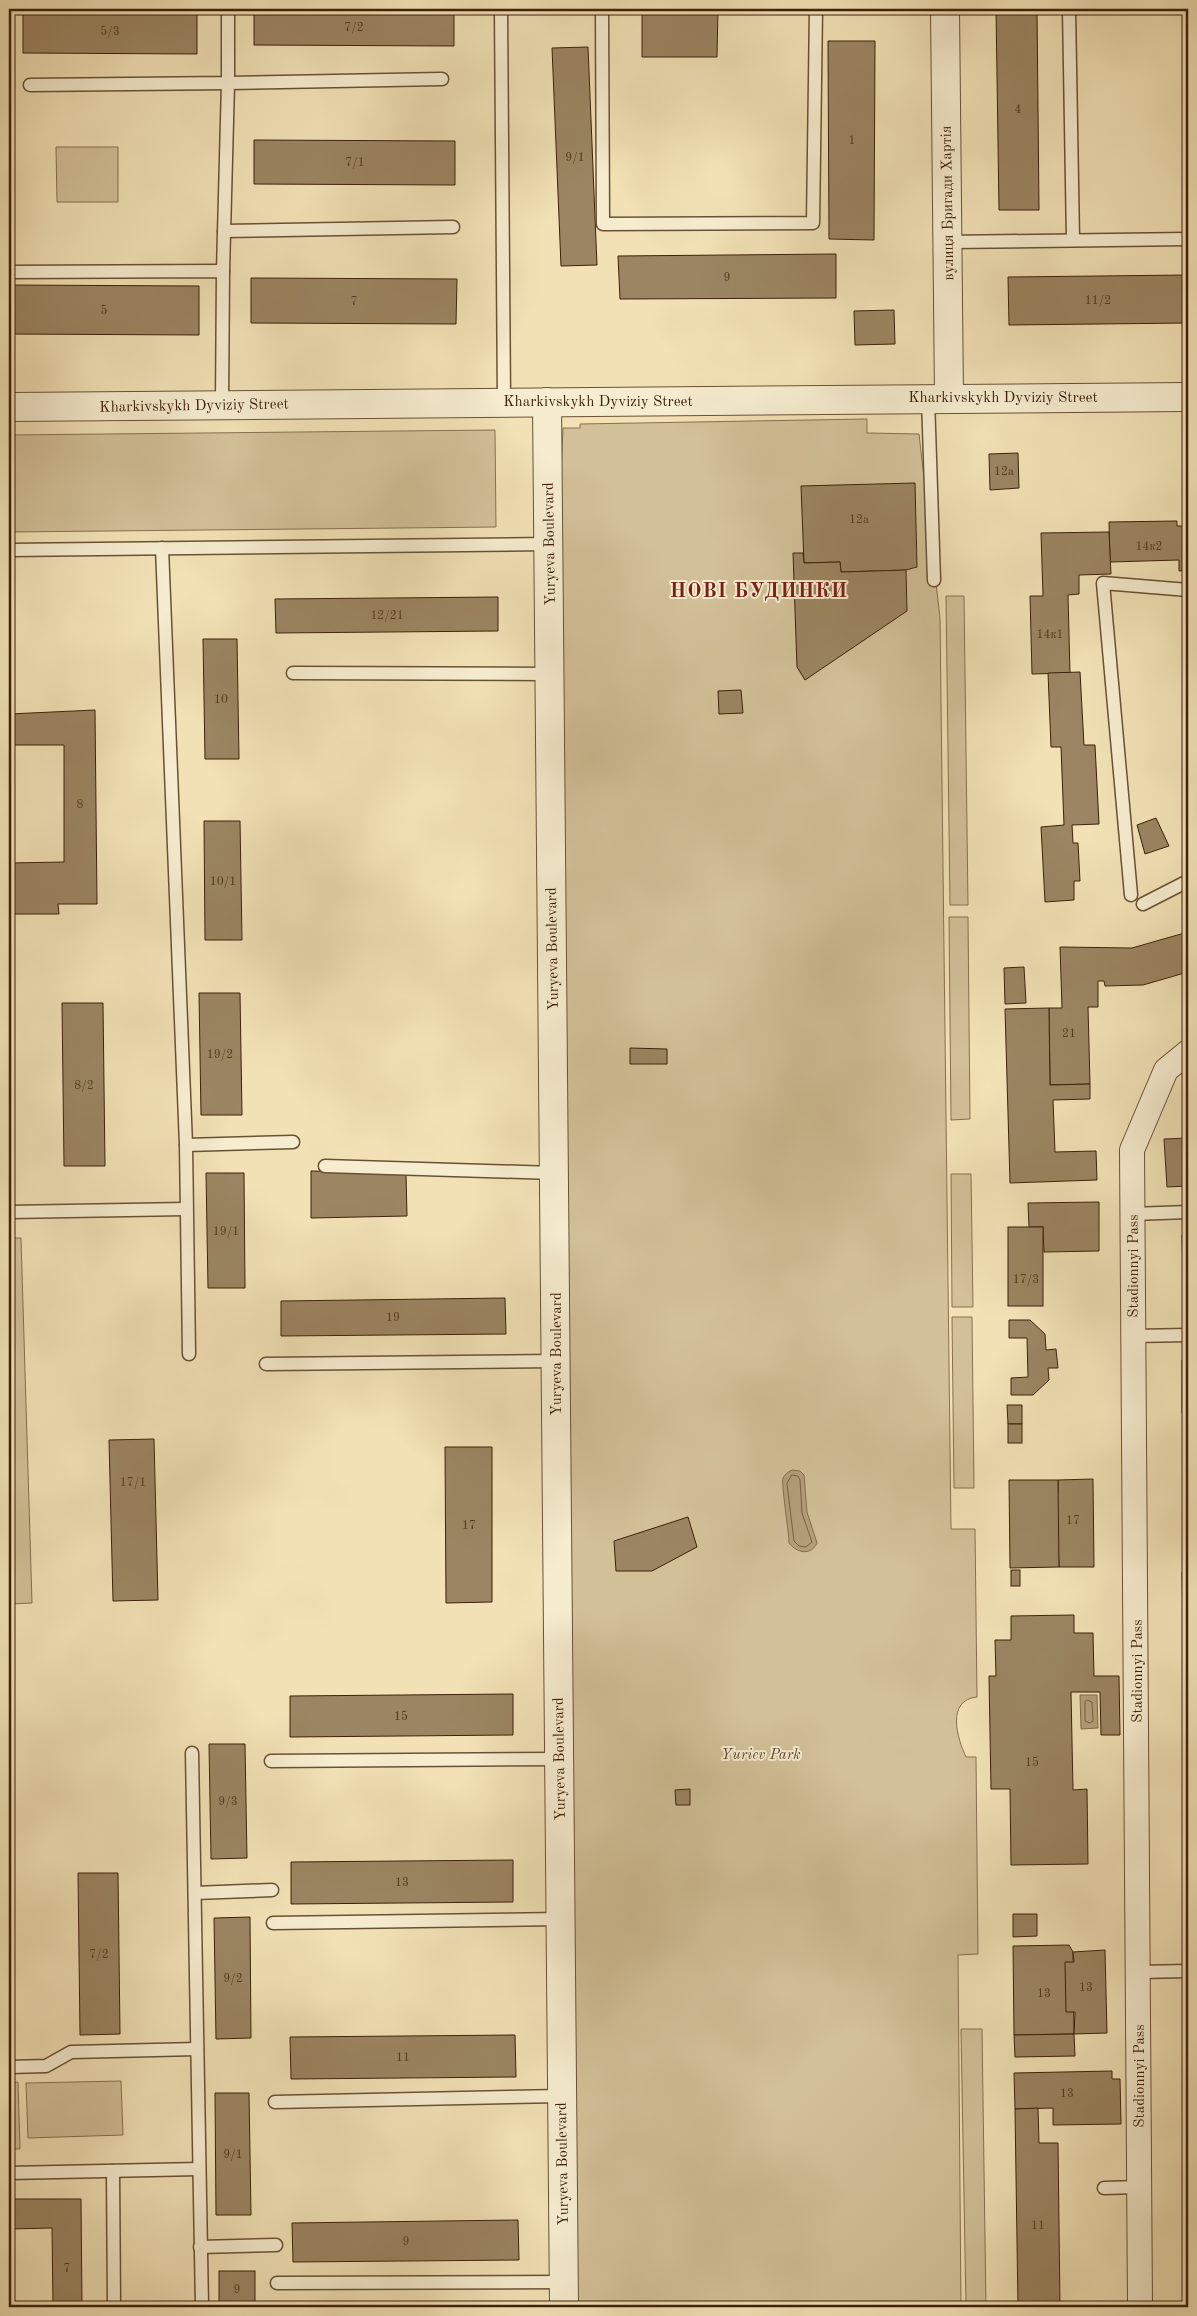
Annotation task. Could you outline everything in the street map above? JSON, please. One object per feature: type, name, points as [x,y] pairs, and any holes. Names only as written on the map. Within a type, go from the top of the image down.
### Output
[{"type":"street","name":"вулиця Бригади Хартія","points":[[938,398],[948,242],[945,9]]},
{"type":"street","name":"Kharkivskykh Dyviziy Street","points":[[9,407],[1188,396]]},
{"type":"street","name":"Yuryeva Boulevard","points":[[547,402],[564,2295]]},
{"type":"street","name":"Stadionnyi Pass","points":[[1140,2307],[1132,1150],[1166,1070],[1188,1052]]},
{"type":"lane","points":[[222,405],[228,9]]},
{"type":"lane","points":[[501,9],[504,402]]},
{"type":"lane","points":[[602,9],[602,224],[814,223],[816,9]]},
{"type":"lane","points":[[1069,9],[1073,240]]},
{"type":"lane","points":[[30,85],[442,79]]},
{"type":"lane","points":[[224,231],[453,227]]},
{"type":"lane","points":[[948,242],[1188,239]]},
{"type":"lane","points":[[9,272],[224,271]]},
{"type":"lane","points":[[934,580],[938,398]]},
{"type":"lane","points":[[9,550],[549,544]]},
{"type":"lane","points":[[162,548],[186,1145],[189,1354]]},
{"type":"lane","points":[[1131,895],[1103,583],[1188,590]]},
{"type":"lane","points":[[293,673],[550,674]]},
{"type":"lane","points":[[1143,904],[1188,881]]},
{"type":"lane","points":[[186,1145],[293,1142]]},
{"type":"lane","points":[[325,1166],[554,1173]]},
{"type":"lane","points":[[9,1212],[186,1209]]},
{"type":"lane","points":[[1133,1214],[1188,1212]]},
{"type":"lane","points":[[1134,1336],[1188,1335]]},
{"type":"lane","points":[[266,1364],[556,1361]]},
{"type":"lane","points":[[192,1753],[202,2307]]},
{"type":"lane","points":[[270,1761],[559,1759]]},
{"type":"lane","points":[[195,1892],[272,1890]]},
{"type":"lane","points":[[273,1923],[561,1919]]},
{"type":"lane","points":[[1138,1972],[1188,1971]]},
{"type":"lane","points":[[9,2067],[46,2066],[72,2052],[197,2049]]},
{"type":"lane","points":[[275,2102],[561,2096]]},
{"type":"lane","points":[[9,2173],[199,2169]]},
{"type":"lane","points":[[113,2171],[114,2307]]},
{"type":"lane","points":[[1104,2188],[1139,2186]]},
{"type":"lane","points":[[200,2247],[276,2245]]},
{"type":"lane","points":[[277,2283],[564,2295]]},
{"type":"green space","points":[[56,147],[118,147],[118,202],[57,202]]},
{"type":"green space","name":"Yuriev Park","points":[[867,419],[867,433],[919,434],[940,618],[951,1529],[975,1529],[977,1697],[967,1700],[961,1705],[956,1721],[966,1757],[976,1757],[978,1954],[958,1955],[961,2307],[577,2307],[556,589],[563,428],[580,428],[580,424]]},
{"type":"green space","points":[[495,430],[496,527],[9,532],[9,435]]},
{"type":"green space","points":[[946,596],[964,596],[968,905],[950,905]]},
{"type":"green space","points":[[949,917],[968,917],[970,1119],[951,1120]]},
{"type":"green space","points":[[951,1174],[971,1174],[973,1307],[952,1307]]},
{"type":"green space","points":[[9,1238],[21,1238],[32,1603],[9,1604]]},
{"type":"green space","points":[[952,1317],[972,1317],[974,1488],[954,1488]]},
{"type":"green space","points":[[961,2029],[982,2029],[986,2307],[966,2307]]},
{"type":"green space","points":[[121,2081],[123,2135],[28,2138],[26,2083]]},
{"type":"green space","points":[[18,2082],[20,2149],[9,2149],[9,2083]]},
{"type":"water","points":[[792,1470],[800,1471],[804,1475],[807,1512],[817,1543],[811,1550],[804,1552],[796,1549],[789,1543],[783,1478]]},
{"type":"water","points":[[1080,1695],[1097,1695],[1098,1728],[1081,1729]]},
{"type":"building","points":[[23,9],[197,9],[197,54],[23,53]]},
{"type":"building","points":[[254,9],[454,9],[454,46],[254,45]]},
{"type":"building","points":[[642,9],[718,9],[717,57],[642,57]]},
{"type":"building","points":[[996,9],[1037,9],[1039,210],[999,210]]},
{"type":"building","points":[[828,41],[875,41],[874,240],[829,239]]},
{"type":"building","points":[[588,47],[597,265],[561,266],[552,48]]},
{"type":"building","points":[[254,140],[455,141],[455,185],[254,184]]},
{"type":"building","points":[[836,254],[836,298],[620,299],[618,256]]},
{"type":"building","points":[[1188,275],[1188,323],[1009,325],[1008,277]]},
{"type":"building","points":[[251,278],[457,279],[456,324],[251,323]]},
{"type":"building","points":[[9,285],[199,286],[199,335],[9,334]]},
{"type":"building","points":[[894,310],[895,344],[855,345],[854,311]]},
{"type":"building","points":[[1018,453],[1019,488],[990,490],[989,454]]},
{"type":"building","points":[[915,483],[917,567],[906,570],[841,572],[840,562],[804,563],[801,486]]},
{"type":"building","points":[[1177,521],[1177,526],[1188,526],[1188,570],[1179,571],[1179,560],[1110,562],[1109,522]]},
{"type":"building","points":[[1109,532],[1111,574],[1079,575],[1079,594],[1068,595],[1070,673],[1032,674],[1030,596],[1043,596],[1041,533]]},
{"type":"building","points":[[793,553],[803,553],[804,563],[840,562],[841,572],[906,570],[907,611],[805,680],[797,667]]},
{"type":"building","points":[[498,597],[498,631],[276,633],[275,599]]},
{"type":"building","points":[[203,639],[237,639],[239,759],[205,759]]},
{"type":"building","points":[[1080,672],[1084,745],[1095,745],[1099,824],[1072,825],[1073,843],[1078,843],[1080,881],[1074,881],[1074,900],[1045,902],[1041,827],[1064,825],[1061,747],[1051,747],[1048,673]]},
{"type":"building","points":[[741,690],[743,713],[719,714],[718,691]]},
{"type":"building","points":[[95,710],[97,904],[58,904],[59,914],[9,914],[9,863],[64,862],[64,745],[9,745],[9,714]]},
{"type":"building","points":[[1156,818],[1169,846],[1145,854],[1137,825]]},
{"type":"building","points":[[204,821],[240,821],[242,940],[205,940]]},
{"type":"building","points":[[1188,932],[1188,972],[1143,985],[1105,986],[1104,981],[1098,981],[1098,1007],[1088,1007],[1090,1084],[1050,1085],[1049,1008],[1062,1008],[1060,947],[1132,948]]},
{"type":"building","points":[[1024,967],[1026,1003],[1005,1004],[1004,968]]},
{"type":"building","points":[[199,993],[240,993],[242,1115],[201,1115]]},
{"type":"building","points":[[62,1003],[103,1003],[105,1166],[64,1166]]},
{"type":"building","points":[[1049,1008],[1050,1085],[1090,1084],[1090,1099],[1053,1100],[1055,1152],[1096,1151],[1097,1180],[1010,1183],[1005,1009]]},
{"type":"building","points":[[630,1048],[667,1049],[667,1064],[630,1064]]},
{"type":"building","points":[[1188,1138],[1188,1186],[1167,1187],[1164,1139]]},
{"type":"building","points":[[311,1171],[406,1173],[407,1216],[311,1218]]},
{"type":"building","points":[[206,1173],[244,1173],[245,1288],[208,1288]]},
{"type":"building","points":[[1099,1202],[1099,1251],[1044,1252],[1043,1227],[1029,1227],[1028,1203]]},
{"type":"building","points":[[1008,1227],[1043,1227],[1043,1306],[1008,1306]]},
{"type":"building","points":[[1188,1234],[1188,1276],[1183,1276],[1182,1235]]},
{"type":"building","points":[[505,1298],[506,1334],[281,1336],[281,1301]]},
{"type":"building","points":[[1009,1320],[1030,1320],[1045,1334],[1046,1350],[1056,1349],[1058,1368],[1048,1368],[1049,1380],[1033,1395],[1011,1395],[1011,1378],[1028,1377],[1027,1338],[1009,1338]]},
{"type":"building","points":[[1182,1360],[1188,1360],[1188,1412],[1182,1413]]},
{"type":"building","points":[[1007,1405],[1022,1405],[1022,1424],[1008,1424]]},
{"type":"building","points":[[1008,1424],[1022,1424],[1022,1443],[1008,1443]]},
{"type":"building","points":[[154,1439],[158,1600],[113,1601],[109,1440]]},
{"type":"building","points":[[445,1447],[492,1447],[492,1602],[446,1603]]},
{"type":"building","points":[[1093,1479],[1094,1567],[1059,1567],[1058,1546],[1053,1546],[1052,1495],[1058,1494],[1058,1480]]},
{"type":"building","points":[[1009,1480],[1058,1480],[1059,1567],[1010,1568]]},
{"type":"building","points":[[688,1517],[697,1547],[652,1571],[616,1571],[614,1541]]},
{"type":"building","points":[[1011,1570],[1020,1570],[1020,1586],[1011,1586]]},
{"type":"building","points":[[1188,1571],[1188,1880],[1182,1572]]},
{"type":"building","points":[[1074,1615],[1074,1633],[1093,1633],[1094,1676],[1119,1676],[1120,1735],[1101,1735],[1100,1692],[1071,1692],[1073,1790],[1087,1789],[1088,1864],[1011,1865],[1010,1789],[991,1789],[989,1676],[996,1676],[995,1640],[1011,1640],[1011,1616]]},
{"type":"building","points":[[513,1694],[513,1735],[290,1737],[290,1696]]},
{"type":"building","points":[[209,1744],[245,1744],[247,1858],[211,1859]]},
{"type":"building","points":[[690,1789],[690,1805],[676,1805],[675,1790]]},
{"type":"building","points":[[513,1860],[513,1902],[291,1904],[291,1862]]},
{"type":"building","points":[[78,1873],[118,1873],[120,2034],[80,2035]]},
{"type":"building","points":[[1013,1914],[1037,1914],[1037,1936],[1013,1937]]},
{"type":"building","points":[[250,1917],[251,2038],[216,2039],[214,1918]]},
{"type":"building","points":[[1069,1945],[1073,1952],[1074,2034],[1014,2035],[1013,1946]]},
{"type":"building","points":[[1105,1950],[1107,2033],[1074,2034],[1075,2012],[1066,2012],[1065,1962],[1074,1962],[1073,1952]]},
{"type":"building","points":[[1186,2033],[1188,2033],[1188,2141]]},
{"type":"building","points":[[1074,2034],[1075,2056],[1015,2057],[1014,2035]]},
{"type":"building","points":[[515,2035],[516,2077],[291,2079],[290,2037]]},
{"type":"building","points":[[1112,2071],[1112,2079],[1120,2079],[1121,2124],[1053,2125],[1053,2108],[1015,2109],[1014,2073]]},
{"type":"building","points":[[215,2093],[249,2093],[251,2215],[216,2215]]},
{"type":"building","points":[[1038,2108],[1039,2143],[1058,2143],[1060,2307],[1018,2307],[1015,2109]]},
{"type":"building","points":[[9,2199],[81,2199],[82,2307],[53,2307],[52,2228],[9,2229]]},
{"type":"building","points":[[518,2220],[519,2260],[293,2262],[292,2223]]},
{"type":"building","points":[[219,2271],[255,2271],[255,2307],[219,2307]]},
{"type":"district","name":"НОВІ БУДИНКИ","points":[[759,590]]}]
